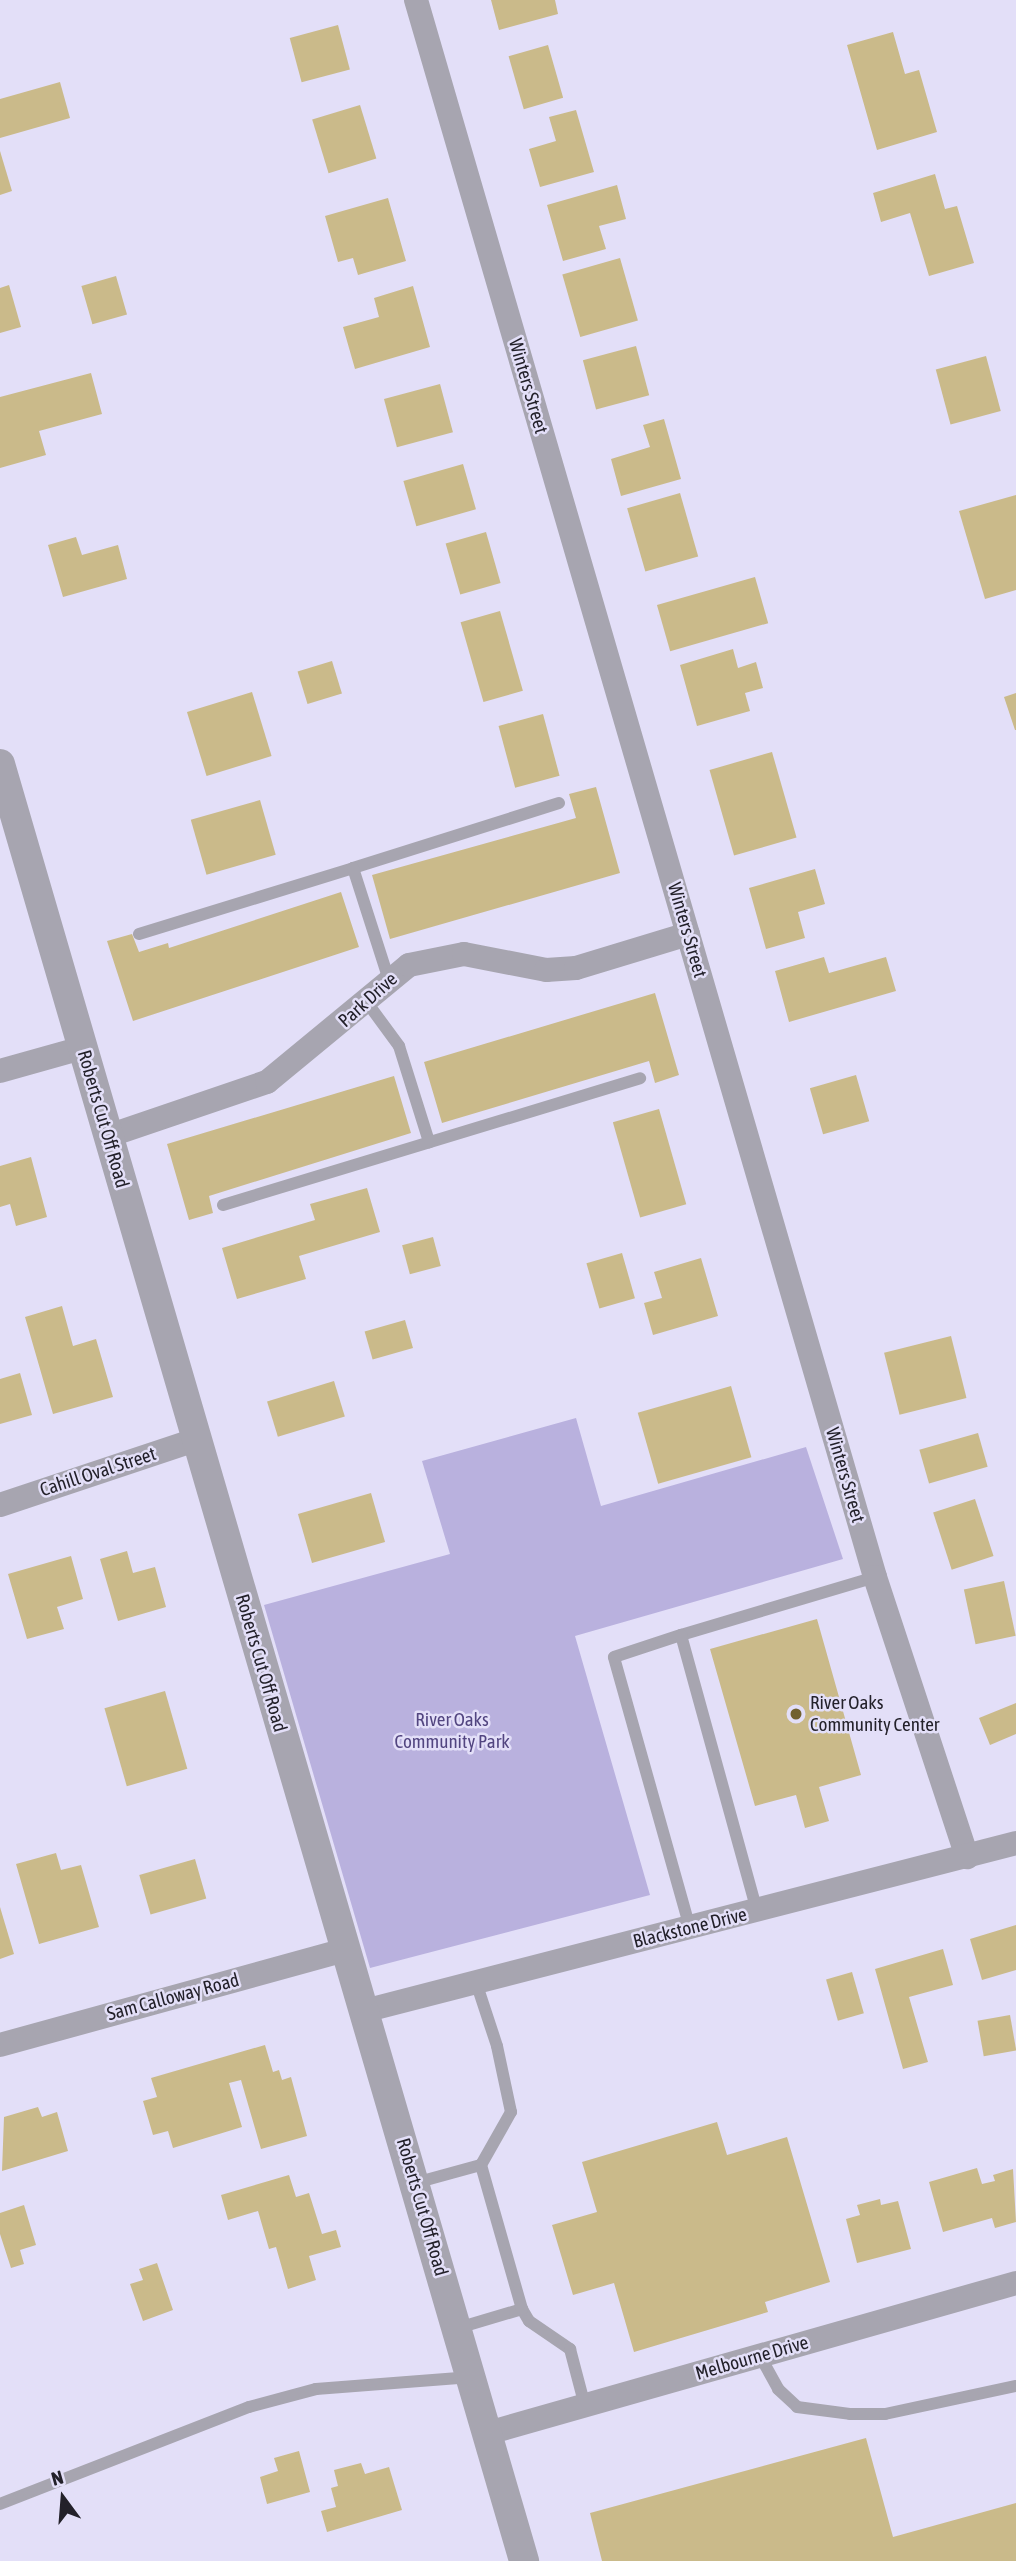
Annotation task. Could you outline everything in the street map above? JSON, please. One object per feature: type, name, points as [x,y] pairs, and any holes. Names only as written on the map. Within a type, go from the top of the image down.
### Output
[{"type":"street","name":"Winters Street","points":[[416,0],[875,1577],[967,1857]]},
{"type":"street","name":"Roberts Cut Off Road","points":[[0,764],[524,2561]]},
{"type":"street","name":"Park Drive","points":[[108,1136],[267,1082],[408,965],[464,954],[546,970],[576,968],[688,934]]},
{"type":"street","points":[[0,1071],[82,1048]]},
{"type":"street","name":"Cahill Oval Street","points":[[0,1505],[195,1440]]},
{"type":"street","name":"Blackstone Drive","points":[[364,2011],[1016,1843]]},
{"type":"street","name":"Sam Calloway Road","points":[[0,2045],[346,1950]]},
{"type":"street","name":"Melbourne Drive","points":[[488,2433],[1016,2283]]},
{"type":"lane","points":[[139,934],[559,803]]},
{"type":"lane","points":[[353,868],[389,979]]},
{"type":"lane","points":[[366,1001],[399,1046],[429,1142]]},
{"type":"lane","points":[[223,1205],[640,1078]]},
{"type":"lane","points":[[690,1928],[614,1657],[875,1577]]},
{"type":"lane","points":[[681,1635],[757,1911]]},
{"type":"lane","points":[[415,2183],[481,2165],[511,2112],[497,2046],[476,1982]]},
{"type":"lane","points":[[481,2165],[522,2309],[529,2321],[570,2349],[585,2406]]},
{"type":"lane","points":[[458,2328],[522,2309]]},
{"type":"lane","points":[[760,2356],[778,2389],[797,2407],[850,2414],[885,2414],[1016,2386]]},
{"type":"lane","points":[[0,2504],[249,2407],[316,2389],[472,2377]]},
{"type":"green space","name":"River Oaks Community Park","points":[[576,1418],[601,1506],[806,1447],[843,1559],[575,1636],[650,1895],[370,1968],[264,1605],[450,1554],[422,1461]]},
{"type":"building","points":[[491,0],[555,0],[558,14],[499,30]]},
{"type":"building","points":[[338,25],[350,69],[302,82],[290,38]]},
{"type":"building","points":[[893,32],[905,74],[919,70],[937,132],[877,150],[847,45]]},
{"type":"building","points":[[548,45],[563,98],[524,109],[509,56]]},
{"type":"building","points":[[60,82],[70,118],[0,138],[0,99]]},
{"type":"building","points":[[360,105],[376,159],[329,173],[312,120]]},
{"type":"building","points":[[576,110],[594,172],[540,187],[529,149],[556,141],[549,117]]},
{"type":"building","points":[[0,151],[12,191],[0,195]]},
{"type":"building","points":[[935,174],[945,209],[957,206],[974,263],[929,276],[910,213],[881,222],[873,193]]},
{"type":"building","points":[[617,185],[626,219],[599,226],[606,249],[563,261],[547,205]]},
{"type":"building","points":[[388,198],[406,261],[358,275],[353,258],[338,262],[325,216]]},
{"type":"building","points":[[620,258],[638,320],[580,337],[562,275]]},
{"type":"building","points":[[116,276],[127,314],[92,324],[81,286]]},
{"type":"building","points":[[9,285],[21,327],[0,333],[0,288]]},
{"type":"building","points":[[413,286],[430,347],[355,369],[343,327],[379,317],[374,298]]},
{"type":"building","points":[[636,346],[649,395],[596,409],[583,360]]},
{"type":"building","points":[[986,356],[1001,411],[951,425],[936,369]]},
{"type":"building","points":[[91,373],[102,414],[39,431],[46,455],[0,468],[0,397]]},
{"type":"building","points":[[440,384],[453,432],[397,447],[384,399]]},
{"type":"building","points":[[664,419],[681,479],[621,496],[611,459],[650,447],[643,425]]},
{"type":"building","points":[[463,464],[476,509],[416,526],[403,481]]},
{"type":"building","points":[[680,493],[698,556],[645,572],[627,508]]},
{"type":"building","points":[[1016,495],[1016,590],[985,599],[959,511]]},
{"type":"building","points":[[486,532],[501,583],[460,595],[446,544]]},
{"type":"building","points":[[76,537],[82,555],[118,545],[127,579],[63,597],[48,545]]},
{"type":"building","points":[[755,577],[768,623],[670,651],[657,605]]},
{"type":"building","points":[[500,611],[523,691],[483,702],[461,622]]},
{"type":"building","points":[[733,649],[738,668],[756,662],[763,688],[745,693],[750,711],[697,726],[680,665]]},
{"type":"building","points":[[332,661],[342,694],[308,704],[298,672]]},
{"type":"building","points":[[252,692],[272,756],[207,776],[187,712]]},
{"type":"building","points":[[1016,693],[1016,730],[1015,730],[1004,697]]},
{"type":"building","points":[[543,714],[560,776],[515,788],[499,726]]},
{"type":"building","points":[[772,752],[797,838],[734,855],[710,770]]},
{"type":"building","points":[[596,787],[620,873],[390,939],[372,875],[576,818],[569,794]]},
{"type":"building","points":[[260,800],[276,855],[207,875],[191,820]]},
{"type":"building","points":[[815,869],[825,904],[798,912],[805,938],[766,949],[749,888]]},
{"type":"building","points":[[341,892],[359,947],[133,1021],[107,941],[132,934],[139,952],[168,943],[169,948]]},
{"type":"building","points":[[824,957],[829,973],[886,957],[896,991],[789,1022],[775,971]]},
{"type":"building","points":[[655,993],[679,1075],[655,1083],[649,1061],[442,1123],[424,1062]]},
{"type":"building","points":[[856,1075],[869,1121],[823,1134],[810,1088]]},
{"type":"building","points":[[394,1076],[411,1133],[209,1196],[213,1213],[189,1220],[167,1144]]},
{"type":"building","points":[[659,1109],[686,1204],[640,1217],[613,1122]]},
{"type":"building","points":[[31,1157],[47,1217],[16,1226],[10,1204],[0,1207],[0,1166]]},
{"type":"building","points":[[367,1188],[380,1232],[299,1256],[306,1279],[237,1299],[222,1248],[315,1220],[310,1204]]},
{"type":"building","points":[[433,1237],[441,1266],[410,1274],[402,1245]]},
{"type":"building","points":[[622,1253],[635,1298],[599,1308],[586,1263]]},
{"type":"building","points":[[701,1258],[718,1316],[653,1335],[644,1303],[662,1298],[654,1272]]},
{"type":"building","points":[[62,1306],[73,1346],[96,1339],[113,1397],[53,1414],[25,1317]]},
{"type":"building","points":[[405,1320],[413,1348],[373,1359],[365,1332]]},
{"type":"building","points":[[951,1336],[966,1398],[900,1415],[884,1353]]},
{"type":"building","points":[[20,1373],[32,1415],[0,1424],[0,1379]]},
{"type":"building","points":[[334,1381],[345,1416],[278,1437],[267,1401]]},
{"type":"building","points":[[731,1386],[751,1457],[658,1484],[638,1413]]},
{"type":"building","points":[[978,1433],[988,1467],[929,1483],[919,1450]]},
{"type":"building","points":[[371,1493],[385,1542],[312,1563],[298,1514]]},
{"type":"building","points":[[975,1499],[994,1556],[952,1570],[933,1513]]},
{"type":"building","points":[[127,1551],[133,1573],[155,1567],[166,1607],[118,1621],[100,1559]]},
{"type":"building","points":[[71,1556],[83,1599],[57,1607],[64,1629],[27,1639],[8,1574]]},
{"type":"building","points":[[1004,1581],[1016,1636],[976,1644],[964,1590]]},
{"type":"building","points":[[817,1619],[861,1775],[819,1787],[829,1821],[805,1828],[796,1795],[755,1806],[710,1649]]},
{"type":"building","points":[[165,1691],[187,1769],[127,1786],[104,1708]]},
{"type":"building","points":[[1016,1703],[1016,1734],[990,1745],[979,1718]]},
{"type":"building","points":[[56,1853],[61,1870],[81,1865],[99,1927],[39,1944],[16,1864]]},
{"type":"building","points":[[195,1859],[206,1898],[151,1914],[139,1875]]},
{"type":"building","points":[[0,1907],[14,1954],[0,1959]]},
{"type":"building","points":[[1016,1925],[1016,1970],[982,1980],[970,1939]]},
{"type":"building","points":[[943,1949],[953,1985],[909,1997],[928,2062],[903,2069],[875,1969]]},
{"type":"building","points":[[852,1972],[864,2013],[838,2021],[826,1979]]},
{"type":"building","points":[[1010,2015],[1016,2050],[984,2056],[978,2021]]},
{"type":"building","points":[[265,2045],[273,2072],[279,2070],[282,2080],[291,2077],[307,2136],[261,2149],[241,2080],[229,2083],[242,2127],[173,2148],[168,2131],[153,2135],[143,2101],[157,2097],[151,2078]]},
{"type":"building","points":[[38,2107],[42,2117],[57,2112],[68,2151],[2,2171],[4,2117]]},
{"type":"building","points":[[717,2122],[727,2155],[787,2137],[830,2282],[765,2302],[768,2312],[634,2352],[614,2283],[573,2295],[552,2225],[597,2212],[582,2162]]},
{"type":"building","points":[[977,2168],[982,2184],[995,2181],[993,2175],[1013,2169],[1016,2222],[995,2228],[992,2218],[943,2232],[929,2182]]},
{"type":"building","points":[[289,2175],[296,2197],[309,2193],[322,2234],[336,2230],[341,2247],[309,2256],[316,2280],[288,2289],[276,2247],[269,2249],[258,2211],[228,2220],[221,2195]]},
{"type":"building","points":[[880,2199],[881,2205],[898,2201],[911,2249],[857,2263],[846,2219],[860,2215],[857,2205]]},
{"type":"building","points":[[24,2205],[36,2245],[20,2250],[24,2264],[11,2268],[0,2234],[0,2213]]},
{"type":"building","points":[[157,2263],[173,2310],[143,2321],[130,2284],[143,2280],[139,2269]]},
{"type":"building","points":[[866,2438],[893,2537],[1016,2503],[1016,2561],[602,2561],[590,2513]]},
{"type":"building","points":[[299,2451],[310,2492],[267,2504],[260,2477],[278,2471],[274,2458]]},
{"type":"building","points":[[361,2463],[365,2474],[389,2467],[402,2510],[327,2532],[321,2511],[336,2507],[331,2488],[338,2486],[334,2470]]},
{"type":"place","name":"River Oaks Community Center","points":[[796,1714]]}]
